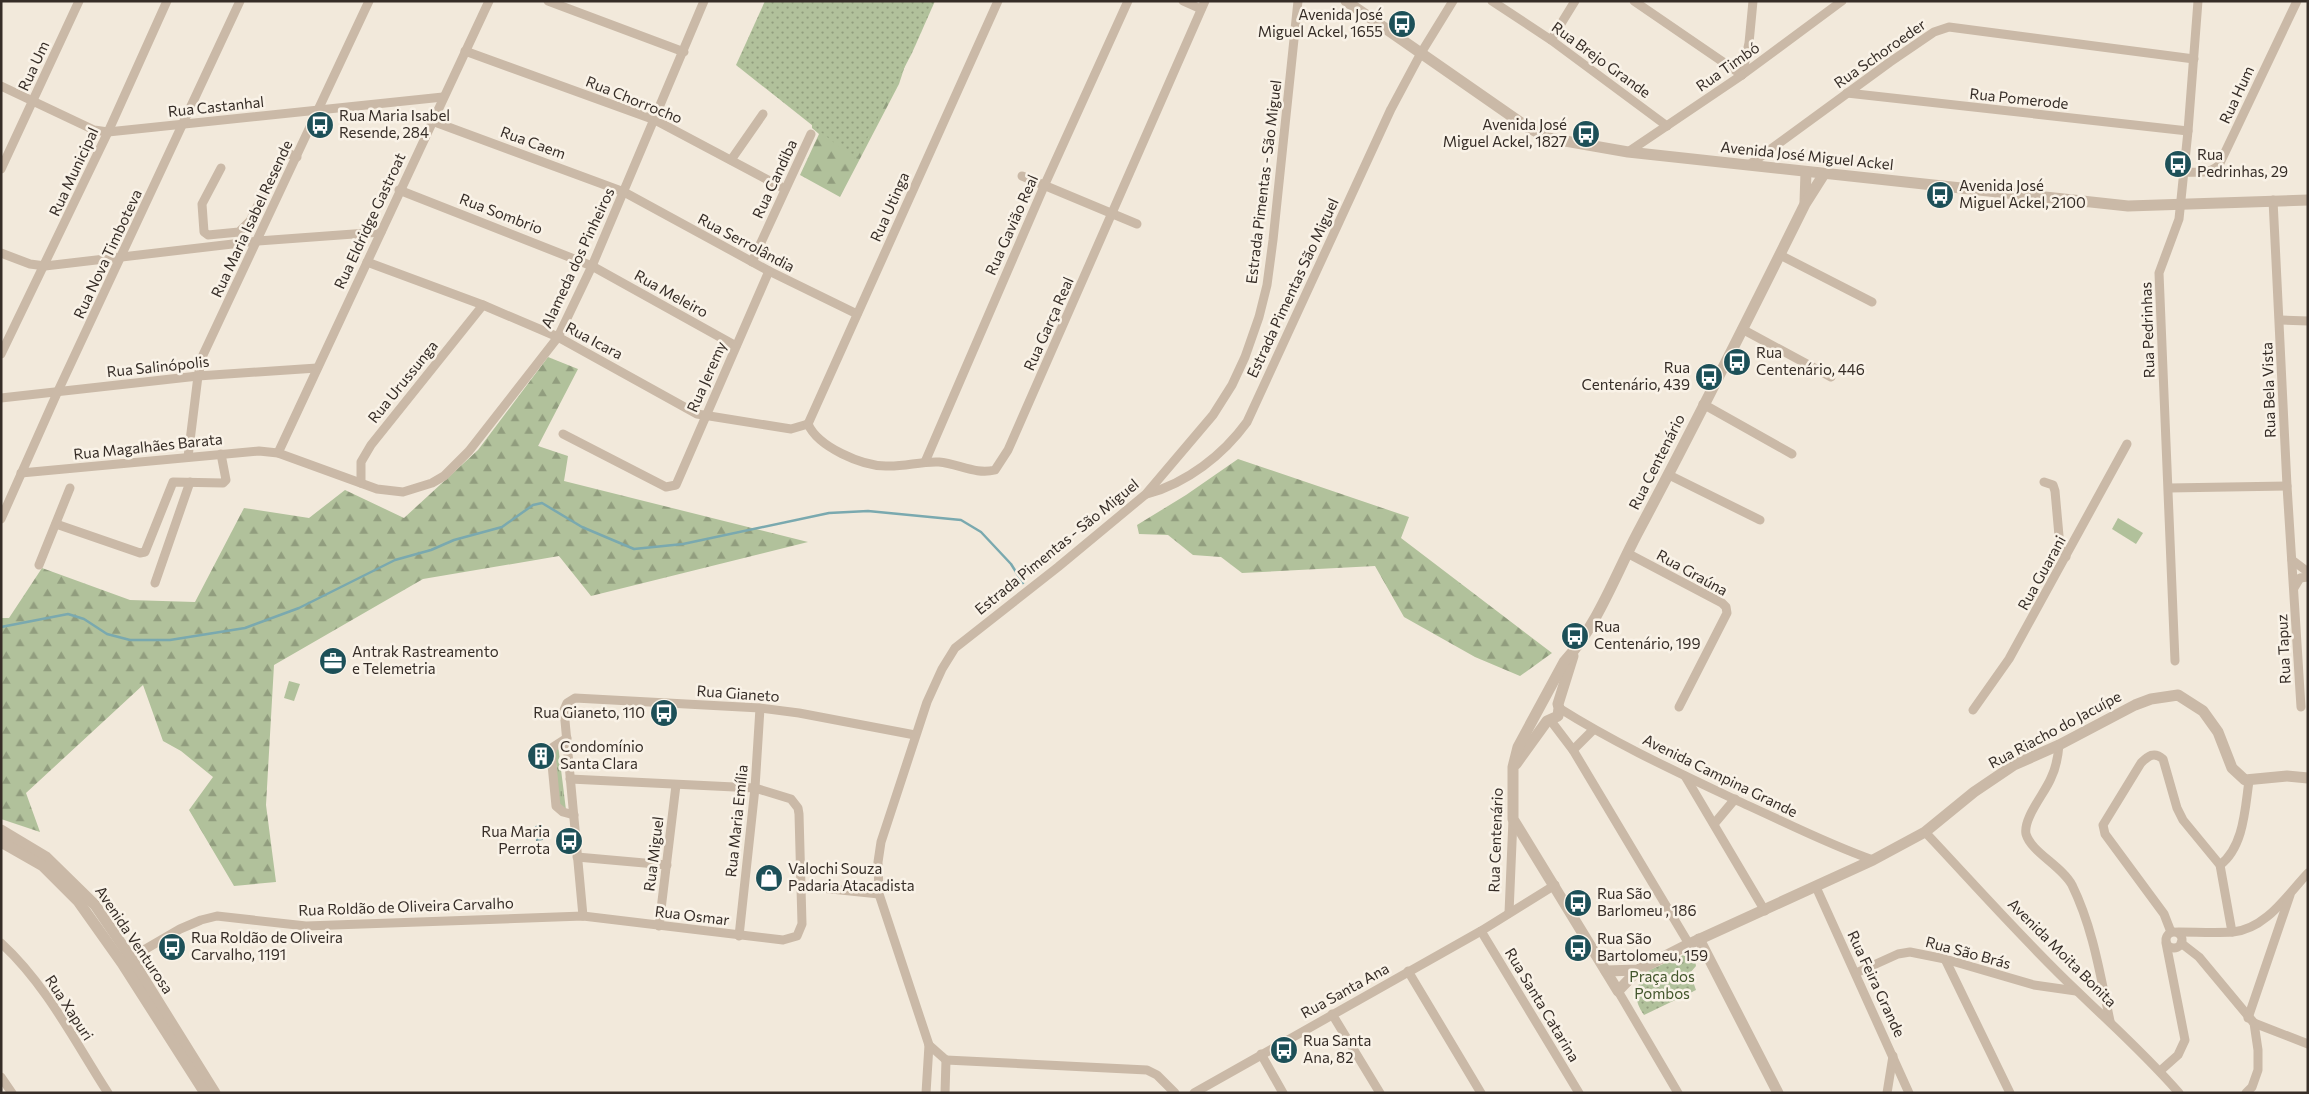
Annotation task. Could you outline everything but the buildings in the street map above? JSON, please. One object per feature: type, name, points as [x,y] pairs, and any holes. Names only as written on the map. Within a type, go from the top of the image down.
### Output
[{"type":"street","name":"Rua Um","points":[[1,169],[79,1]]},
{"type":"street","name":"Rua Municipal","points":[[1,354],[108,132],[168,1]]},
{"type":"street","name":"Rua Nova Timboteva","points":[[1,519],[58,391],[184,125],[240,1]]},
{"type":"street","name":"Rua Maria Isabel Resende","points":[[188,458],[198,376],[209,342],[369,1]]},
{"type":"street","name":"Rua Eldridge Gastroat","points":[[278,453],[399,190],[489,1]]},
{"type":"street","points":[[548,1],[684,52]]},
{"type":"street","name":"Alameda dos Pinheiros","points":[[278,453],[377,489],[403,492],[432,483],[444,476],[469,451],[558,337],[592,266],[704,1]]},
{"type":"street","name":"Rua Utinga","points":[[808,424],[998,1]]},
{"type":"street","name":"Rua Gavião Real","points":[[925,462],[1045,184],[1128,1]]},
{"type":"street","points":[[1184,1],[1203,5]]},
{"type":"street","name":"Avenida José Miguel Ackel","points":[[1346,1],[1543,136],[1628,152],[2128,206],[2308,200]]},
{"type":"street","name":"Estrada Pimentas São Miguel","points":[[1146,494],[1165,489],[1201,468],[1234,440],[1247,422],[1391,109],[1421,53],[1453,1]]},
{"type":"street","name":"Rua Brejo Grande","points":[[1492,1],[1551,40],[1667,126]]},
{"type":"street","points":[[1551,40],[1575,1]]},
{"type":"street","points":[[1634,1],[1742,75],[1749,43],[1753,1]]},
{"type":"street","name":"Rua Timbó","points":[[1628,152],[1742,75],[1842,1]]},
{"type":"street","name":"Rua Pedrinhas","points":[[2175,661],[2159,273],[2177,225],[2188,131],[2198,1]]},
{"type":"street","name":"Rua Hum","points":[[2183,172],[2214,171],[2219,165],[2297,1]]},
{"type":"street","name":"Estrada Pimentas - São Miguel","points":[[915,735],[934,684],[955,648],[1058,567],[1146,494],[1208,422],[1245,357],[1259,317],[1267,285],[1298,3]]},
{"type":"street","name":"Rua Garça Real","points":[[808,424],[820,440],[865,463],[886,466],[942,462],[986,472],[995,470],[1002,462],[1203,5]]},
{"type":"street","name":"Rua Schoroeder","points":[[1749,165],[1934,32],[1949,26],[2194,58]]},
{"type":"street","name":"Rua Chorrocho","points":[[465,51],[655,120],[786,189]]},
{"type":"street","name":"Rua Castanhal","points":[[1,86],[94,130],[108,132],[319,109],[443,98]]},
{"type":"street","name":"Rua Pomerode","points":[[1847,94],[2188,131]]},
{"type":"street","points":[[731,160],[763,114]]},
{"type":"street","name":"Rua Caem","points":[[432,121],[624,192]]},
{"type":"street","name":"Rua Candiba","points":[[752,262],[811,134]]},
{"type":"street","points":[[221,168],[202,207],[204,232],[208,235],[240,232],[250,221],[282,157],[287,153],[297,157]]},
{"type":"street","name":"Rua Centenário","points":[[1805,204],[1806,172]]},
{"type":"street","name":"Rua Centenário","points":[[1509,913],[1513,767],[1518,747],[1564,662],[1574,652],[1590,626],[1669,475],[1805,204],[1824,174]]},
{"type":"street","points":[[1022,176],[1138,224]]},
{"type":"street","name":"Rua Sombrio","points":[[399,190],[592,266]]},
{"type":"street","name":"Rua Serrolândia","points":[[624,192],[769,271],[857,314]]},
{"type":"street","name":"Rua Bela Vista","points":[[2273,200],[2292,560]]},
{"type":"street","points":[[1,253],[30,264],[44,266],[258,241],[380,232]]},
{"type":"street","points":[[1780,255],[1872,302]]},
{"type":"street","name":"Rua Icara","points":[[367,262],[483,305],[558,337],[678,405],[705,416],[791,429],[808,424]]},
{"type":"street","name":"Rua Meleiro","points":[[592,266],[736,346]]},
{"type":"street","name":"Rua Jeremy","points":[[563,434],[666,487],[676,485],[769,271]]},
{"type":"street","name":"Rua Urussunga","points":[[361,483],[361,462],[371,445],[483,305]]},
{"type":"street","points":[[2280,320],[2308,321]]},
{"type":"street","points":[[1742,330],[1831,377]]},
{"type":"street","name":"Rua Salinópolis","points":[[1,398],[198,376],[317,368]]},
{"type":"street","points":[[1703,404],[1792,454]]},
{"type":"street","name":"Rua Guarani","points":[[1973,710],[2009,659],[2127,444]]},
{"type":"street","name":"Rua Magalhães Barata","points":[[22,473],[259,451],[278,453]]},
{"type":"street","points":[[56,524],[140,553],[145,552],[172,482],[223,483],[226,480],[221,454]]},
{"type":"street","points":[[1669,475],[1760,520]]},
{"type":"street","points":[[155,583],[190,482]]},
{"type":"street","points":[[2044,482],[2053,485],[2055,491],[2060,547],[2066,557]]},
{"type":"street","points":[[2169,488],[2287,486]]},
{"type":"street","points":[[39,565],[70,488]]},
{"type":"street","name":"Rua Graúna","points":[[1627,553],[1722,603],[1726,608],[1726,613],[1679,707]]},
{"type":"street","points":[[2292,560],[2308,572]]},
{"type":"street","name":"Rua Tapuz","points":[[2292,560],[2301,707]]},
{"type":"street","points":[[2294,589],[2300,578],[2308,577]]},
{"type":"street","name":"Rua Centenário","points":[[1513,767],[1549,721],[1558,716],[1574,652]]},
{"type":"street","name":"Rua Riacho do Jacuípe","points":[[1618,991],[1638,970],[1694,942],[1873,860],[1925,832],[1995,777],[2135,705],[2151,699],[2178,695],[2193,703],[2211,720],[2232,768],[2239,777],[2249,781]]},
{"type":"street","name":"Rua Gianeto","points":[[567,738],[564,710],[567,703],[575,698],[760,708],[799,713],[915,735]]},
{"type":"street","points":[[1559,706],[1551,699],[1541,704],[1540,716],[1549,721],[1573,750],[1694,942],[1778,1093]]},
{"type":"street","name":"Avenida Campina Grande","points":[[1559,706],[1593,730],[1685,776],[1846,850],[1873,860]]},
{"type":"street","name":"Rua Maria Emília","points":[[739,936],[755,788],[760,708]]},
{"type":"street","points":[[1573,750],[1593,730]]},
{"type":"street","points":[[915,735],[881,842],[878,862],[879,894],[929,1045],[926,1093]]},
{"type":"street","points":[[574,815],[563,812],[556,806],[551,765],[552,746],[567,738],[574,815],[577,857],[583,916]]},
{"type":"street","points":[[2059,745],[2056,766],[2030,816],[2026,827],[2026,834],[2031,842],[2057,866],[2071,883],[2097,952],[2110,1021]]},
{"type":"street","points":[[2166,943],[2172,948],[2178,947],[2182,943],[2182,937],[2174,932],[2164,914],[2105,834],[2103,826],[2141,763],[2149,755],[2157,754],[2163,758],[2177,808],[2183,820],[2220,865],[2232,932]]},
{"type":"street","points":[[1685,776],[1765,910]]},
{"type":"street","points":[[2220,865],[2232,852],[2237,840],[2244,815],[2249,781],[2274,777],[2308,778]]},
{"type":"street","points":[[570,779],[676,786],[755,788],[785,796],[798,808],[802,886],[879,894]]},
{"type":"street","name":"Rua Miguel","points":[[660,926],[676,786]]},
{"type":"street","points":[[1714,824],[1735,799]]},
{"type":"street","points":[[1513,819],[1555,885],[1678,1093]]},
{"type":"street","name":"Avenida Venturosa","points":[[1,830],[32,847],[73,882],[95,905],[205,1093]]},
{"type":"street","name":"Avenida Moita Bonita","points":[[1925,832],[2076,991],[2160,1070],[2177,1093]]},
{"type":"street","name":"Avenida Venturosa","points":[[1,842],[36,862],[69,890],[127,961],[215,1093]]},
{"type":"street","points":[[577,857],[667,865]]},
{"type":"street","points":[[2160,1070],[2178,1054],[2185,1040],[2166,936],[2174,932],[2232,932],[2250,927],[2268,916],[2308,873]]},
{"type":"street","name":"Rua Santa Ana","points":[[1194,1093],[1260,1054],[1481,931],[1555,885]]},
{"type":"street","name":"Rua Osmar","points":[[583,916],[783,940],[797,936],[802,924],[802,886]]},
{"type":"street","name":"Rua Feira Grande","points":[[1816,887],[1910,1093]]},
{"type":"street","points":[[2251,1020],[2291,892]]},
{"type":"street","name":"Rua Roldão de Oliveira Carvalho","points":[[127,961],[180,929],[201,920],[217,916],[306,926],[583,916]]},
{"type":"street","name":"Rua Santa Catarina","points":[[1481,931],[1579,1093]]},
{"type":"street","name":"Rua Xapuri","points":[[1,943],[30,974],[46,996],[108,1093]]},
{"type":"street","points":[[2182,943],[2199,957],[2251,1020],[2258,1050],[2258,1070],[2252,1087],[2246,1093]]},
{"type":"street","name":"Rua São Brás","points":[[1856,973],[1898,954],[1910,952],[1945,959],[2034,985],[2076,991]]},
{"type":"street","points":[[1945,959],[2010,1093]]},
{"type":"street","name":"Rua Riacho do Jacuípe","points":[[1606,970],[1638,970]]},
{"type":"street","points":[[1408,972],[1481,1093]]},
{"type":"street","points":[[1332,1014],[1380,1093]]},
{"type":"street","points":[[2251,1020],[2308,1044]]},
{"type":"street","points":[[929,1045],[946,1060],[1147,1070],[1157,1075],[1175,1093]]},
{"type":"street","points":[[1260,1054],[1283,1093]]},
{"type":"street","points":[[1887,1093],[1893,1054]]},
{"type":"street","points":[[945,1093],[946,1060]]},
{"type":"street","points":[[1,1077],[12,1093]]},
{"type":"green space","points":[[765,1],[935,1],[912,53],[856,160],[736,65]]},
{"type":"green space","points":[[919,23],[899,84],[840,197],[800,175],[819,134],[812,128],[812,121]]},
{"type":"green space","points":[[548,357],[578,369],[538,446],[568,456],[564,481],[808,542],[591,596],[559,556],[423,579],[274,665],[266,805],[276,882],[234,886],[189,810],[213,777],[181,751],[163,741],[143,685],[26,793],[40,832],[1,819],[1,618],[9,618],[42,568],[130,600],[195,602],[244,508],[309,518],[345,490],[404,518],[478,450]]},
{"type":"green space","points":[[1238,459],[1409,517],[1401,538],[1552,653],[1520,676],[1475,657],[1404,617],[1375,566],[1242,573],[1221,557],[1193,555],[1168,535],[1139,534],[1137,525],[1186,495]]},
{"type":"green space","points":[[2118,518],[2143,533],[2136,544],[2112,529]]},
{"type":"green space","points":[[289,681],[300,684],[294,701],[284,698]]},
{"type":"green space","points":[[558,745],[566,810],[559,804],[555,748]]},
{"type":"green space","name":"Praça dos Pombos","points":[[1697,949],[1699,953],[1695,961],[1696,966],[1690,973],[1696,990],[1644,1015],[1638,1004],[1637,989],[1645,972]]},
{"type":"water","points":[[542,825],[543,840],[536,841],[535,826]]},
{"type":"waterway","points":[[1,627],[68,614],[84,619],[107,634],[130,640],[170,640],[245,628],[299,608],[395,560],[431,550],[454,540],[502,527],[533,505],[542,503],[582,527],[634,549],[683,544],[829,513],[868,511],[961,520],[981,532],[1011,564],[1023,583]]},
{"type":"place","name":"Avenida José Miguel Ackel, 1655","points":[[1402,24]]},
{"type":"place","name":"Rua Maria Isabel Resende, 284","points":[[320,125]]},
{"type":"place","name":"Avenida José Miguel Ackel, 1827","points":[[1586,134]]},
{"type":"place","name":"Rua Pedrinhas, 29","points":[[2178,164]]},
{"type":"place","name":"Avenida José Miguel Ackel, 2100","points":[[1940,195]]},
{"type":"place","name":"Rua Centenário, 446","points":[[1737,362]]},
{"type":"place","name":"Rua Centenário, 439","points":[[1709,377]]},
{"type":"place","name":"Rua Centenário, 199","points":[[1575,636]]},
{"type":"place","name":"Antrak Rastreamento e Telemetria","points":[[333,661]]},
{"type":"place","name":"Rua Gianeto, 110","points":[[664,713]]},
{"type":"place","name":"Condomínio Santa Clara","points":[[541,756]]},
{"type":"place","name":"Rua Maria Perrota","points":[[569,841]]},
{"type":"place","name":"Valochi Souza Padaria Atacadista","points":[[769,878]]},
{"type":"place","name":"Rua São Barlomeu , 186","points":[[1578,903]]},
{"type":"place","name":"Rua Roldão de Oliveira Carvalho, 1191","points":[[172,947]]},
{"type":"place","name":"Rua São Bartolomeu, 159","points":[[1578,948]]},
{"type":"place","name":"Rua Santa Ana, 82","points":[[1284,1050]]}]
